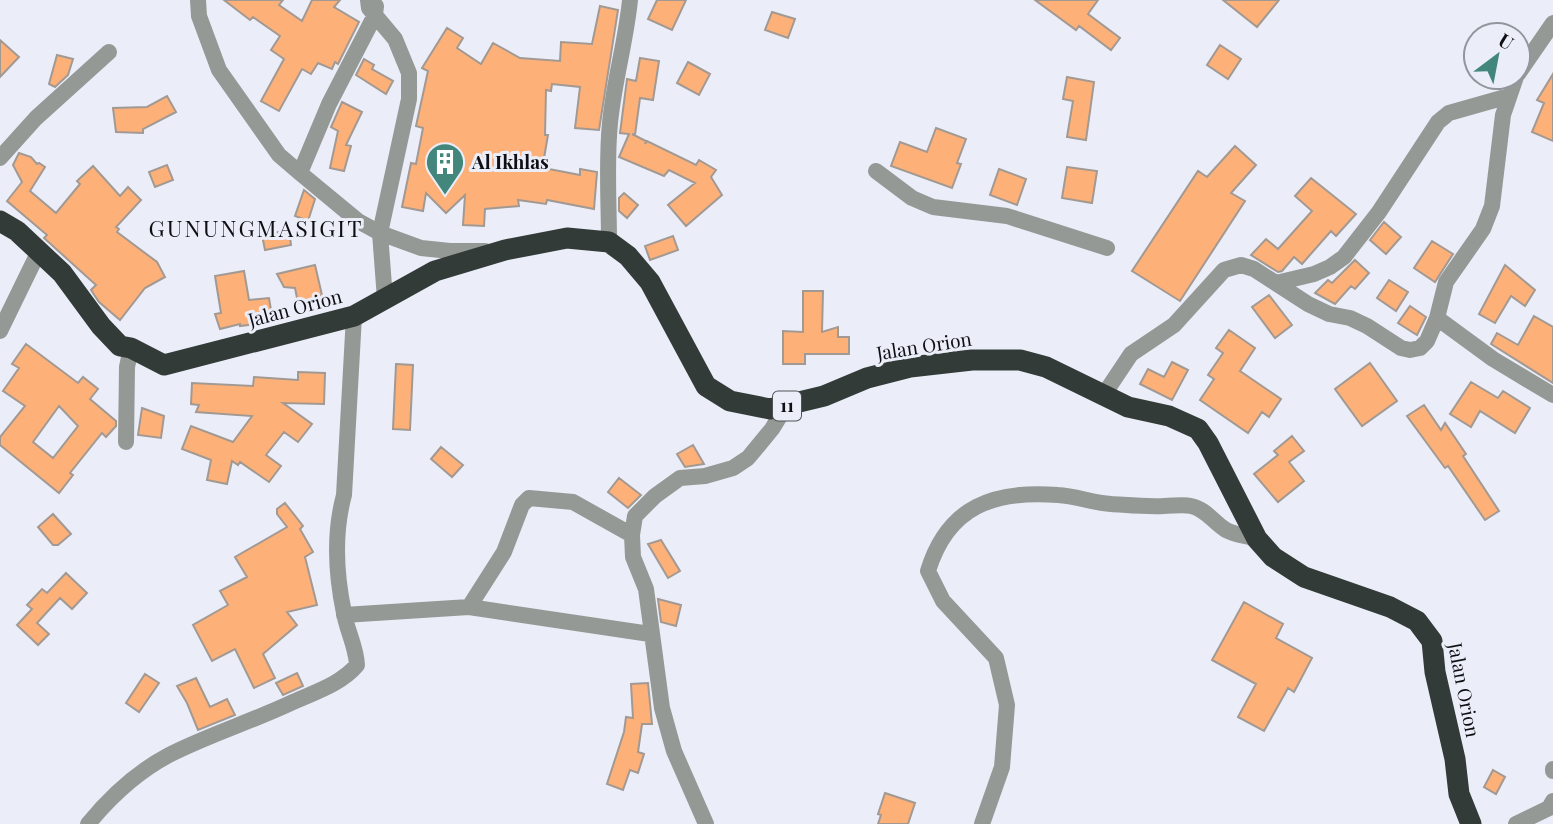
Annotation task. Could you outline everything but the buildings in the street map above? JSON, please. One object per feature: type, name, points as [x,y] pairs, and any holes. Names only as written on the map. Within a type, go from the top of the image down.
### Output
[{"type":"highway","name":"Jalan Orion","points":[[0,221],[17,231],[62,273],[101,326],[120,346],[131,348],[164,365],[354,316],[435,271],[505,250],[566,237],[609,242],[628,256],[650,282],[706,386],[730,401],[770,409],[824,396],[878,375],[910,367],[972,360],[1020,360],[1046,367],[1128,407],[1169,416],[1198,429],[1208,443],[1257,539],[1273,558],[1304,577],[1390,607],[1418,621],[1432,641],[1435,672],[1455,759],[1460,794],[1471,824]]},
{"type":"street","points":[[198,0],[199,16],[219,70],[279,155],[358,221],[380,233],[421,248],[450,251],[505,250]]},
{"type":"street","points":[[368,0],[369,8],[376,8]]},
{"type":"street","points":[[609,242],[609,127],[630,0]]},
{"type":"street","points":[[300,173],[329,104],[376,8]]},
{"type":"street","points":[[376,8],[395,39],[409,73],[409,99],[380,233],[385,299]]},
{"type":"street","points":[[1532,54],[1553,23]]},
{"type":"street","points":[[0,158],[36,118],[109,52]]},
{"type":"street","points":[[1103,396],[1131,354],[1174,325],[1224,270],[1241,265],[1254,269],[1329,314],[1350,318],[1367,326],[1401,348],[1420,348],[1427,341],[1437,318],[1446,282],[1483,229],[1492,206],[1503,115],[1510,91]]},
{"type":"street","points":[[1276,283],[1314,274],[1344,257],[1379,212],[1438,122],[1449,113],[1508,96]]},
{"type":"street","points":[[876,171],[912,198],[933,208],[1007,216],[1107,248]]},
{"type":"street","points":[[0,331],[39,251]]},
{"type":"street","points":[[88,824],[106,802],[132,779],[169,755],[346,677],[357,665],[356,650],[344,615],[338,537],[339,515],[344,495],[354,316]]},
{"type":"street","points":[[1437,318],[1493,359],[1553,395]]},
{"type":"street","points":[[126,442],[127,367],[131,348]]},
{"type":"street","points":[[706,824],[674,751],[662,708],[646,589],[633,557],[632,534],[635,516],[655,496],[680,478],[705,476],[733,468],[748,457],[772,429],[786,406]]},
{"type":"street","points":[[982,824],[1002,766],[1007,705],[996,658],[943,601],[928,571],[936,547],[969,509],[985,500],[1037,494],[1060,495],[1106,504],[1189,505],[1201,510],[1226,530],[1257,539]]},
{"type":"street","points":[[469,607],[504,552],[522,505],[529,498],[573,502],[632,534]]},
{"type":"street","points":[[344,615],[469,607],[650,634]]},
{"type":"street","points":[[1516,824],[1549,808],[1553,800]]},
{"type":"place","name":"Al Ikhlas","points":[[445,196]]},
{"type":"district","name":"GUNUNGMASIGIT","points":[[256,229]]}]
